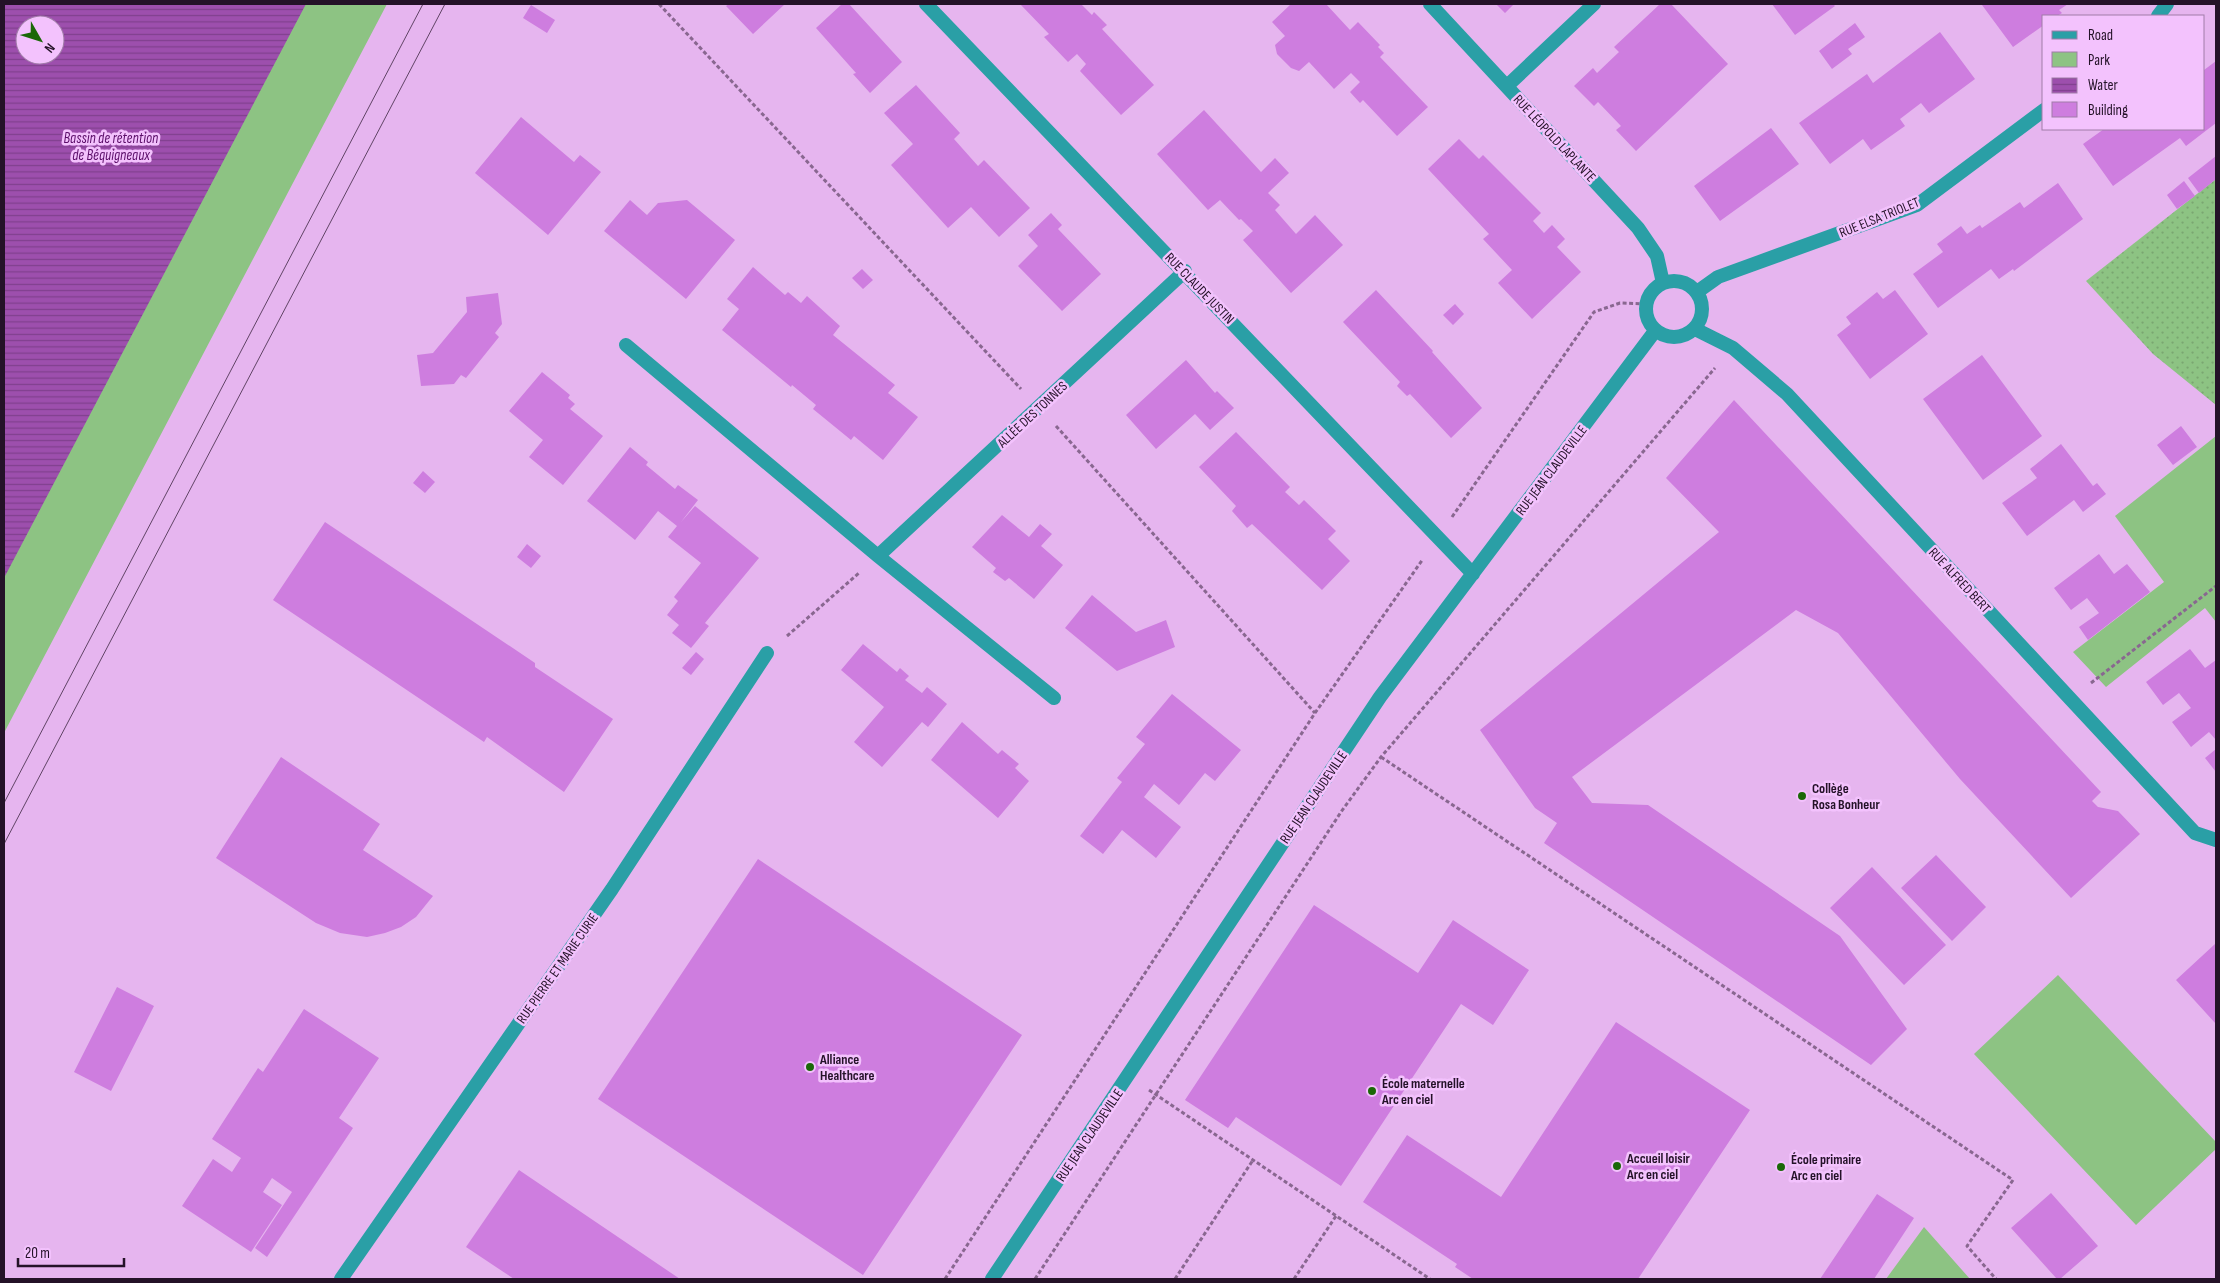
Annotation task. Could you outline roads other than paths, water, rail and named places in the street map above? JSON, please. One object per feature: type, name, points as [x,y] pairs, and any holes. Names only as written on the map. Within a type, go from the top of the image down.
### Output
[{"type":"street","name":"RUE CLAUDE JUSTIN","points":[[926,4],[1185,271],[1473,574]]},
{"type":"street","name":"RUE LÉOPOLD LAPLANTE","points":[[1430,4],[1638,228],[1657,256],[1663,282]]},
{"type":"street","points":[[1507,86],[1594,4]]},
{"type":"street","points":[[2159,15],[2167,4]]},
{"type":"street","name":"RUE ELSA TRIOLET","points":[[1697,292],[1718,278],[1917,205],[2042,111]]},
{"type":"street","name":"ALLÉE DES TONNES","points":[[878,556],[1185,271]]},
{"type":"street","points":[[1663,282],[1682,282],[1697,292],[1702,311],[1695,328],[1680,337],[1671,338],[1655,331],[1646,314],[1646,304],[1649,295],[1663,282]]},
{"type":"street","name":"RUE ALFRED BERT","points":[[1695,328],[1733,348],[1787,394],[2195,833],[2216,840]]},
{"type":"street","name":"RUE JEAN CLAUDEVILLE","points":[[992,1279],[1380,698],[1655,331]]},
{"type":"street","points":[[626,345],[878,556],[1054,698]]},
{"type":"street","name":"RUE PIERRE ET MARIE CURIE","points":[[342,1279],[612,888],[767,653]]},
{"type":"water","name":"Bassin de rétention de Béquigneaux","points":[[4,4],[306,4],[4,578]]},
{"type":"tram line","points":[[4,803],[423,4]]},
{"type":"tram line","points":[[4,844],[445,4]]},
{"type":"place","name":"Collège Rosa Bonheur","points":[[1802,796]]},
{"type":"place","name":"Alliance Healthcare","points":[[810,1067]]},
{"type":"place","name":"École maternelle Arc en ciel","points":[[1372,1091]]},
{"type":"place","name":"Accueil loisir Arc en ciel","points":[[1617,1166]]},
{"type":"place","name":"École primaire Arc en ciel","points":[[1781,1167]]}]
